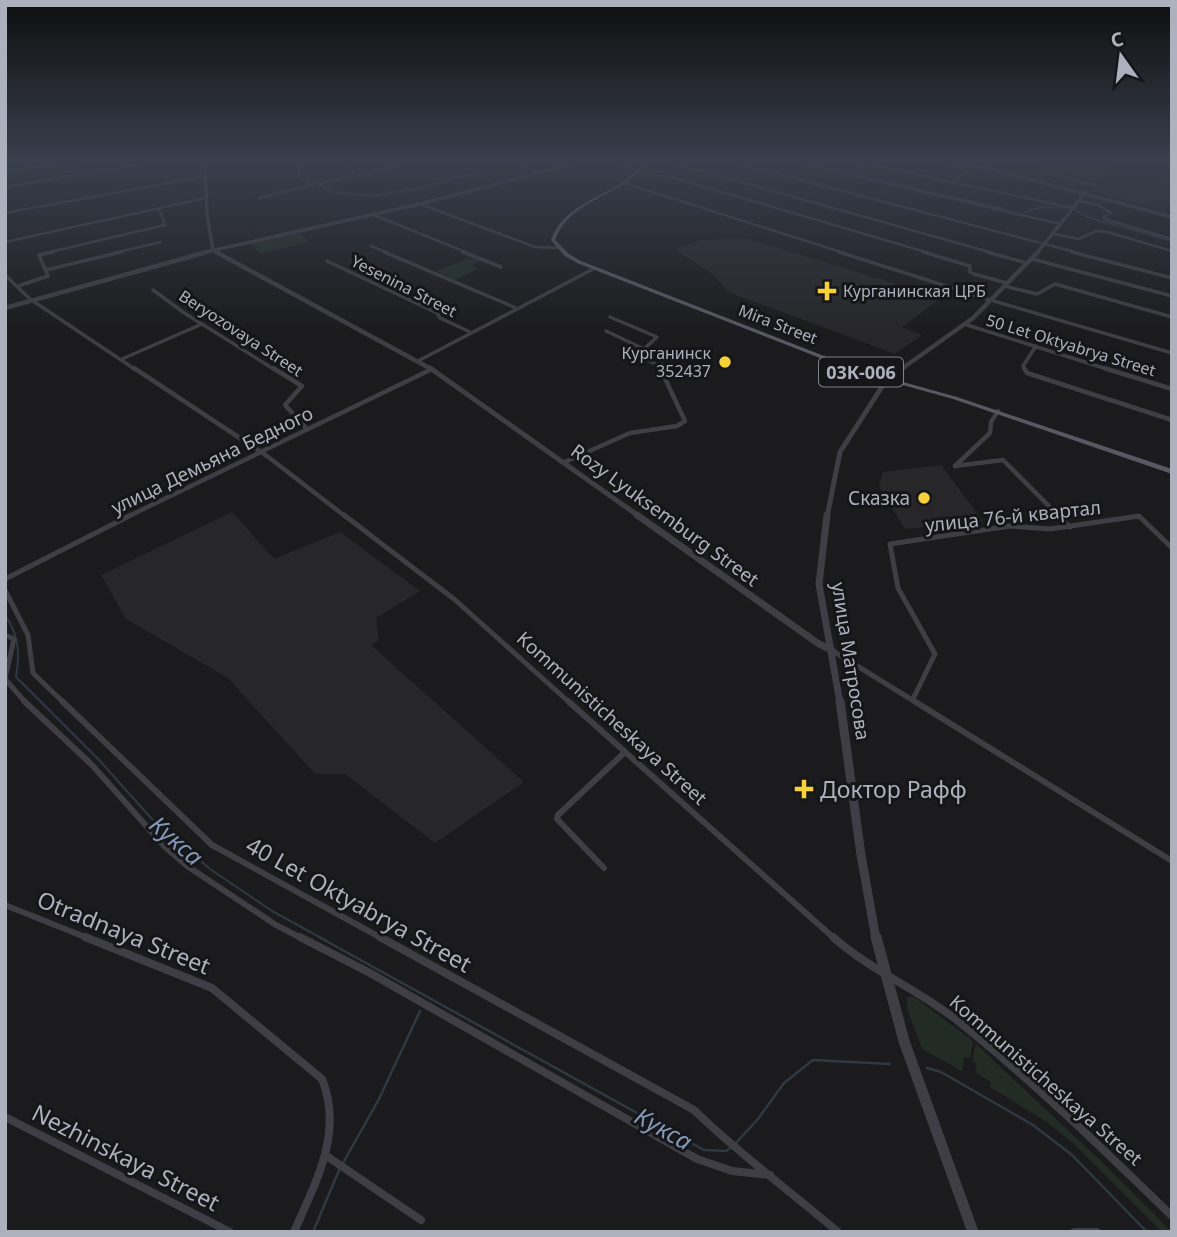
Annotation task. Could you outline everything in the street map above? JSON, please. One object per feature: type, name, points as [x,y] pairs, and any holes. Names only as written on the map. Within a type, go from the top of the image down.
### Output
[{"type":"main road","points":[[560,248],[553,240],[555,233],[569,219]]},
{"type":"main road","name":"Mira Street","points":[[560,248],[579,262],[858,371],[998,411],[1172,472]]},
{"type":"street","points":[[5,242],[114,219]]},
{"type":"street","points":[[18,286],[45,278],[49,274],[39,255],[165,225],[164,219]]},
{"type":"street","points":[[209,219],[213,250]]},
{"type":"street","points":[[5,308],[213,250],[357,219]]},
{"type":"street","points":[[383,219],[501,267]]},
{"type":"street","name":"Mira Street","points":[[459,219],[535,247],[560,248]]},
{"type":"street","points":[[736,219],[991,300],[1172,353]]},
{"type":"street","points":[[813,219],[965,264],[970,266],[970,272],[974,274],[1037,294],[1055,284],[1172,317]]},
{"type":"street","points":[[876,219],[1029,261],[1172,296]]},
{"type":"street","points":[[948,219],[1172,278]]},
{"type":"street","points":[[1036,219],[1060,224]]},
{"type":"street","name":"улица Матросова","points":[[973,1232],[918,1085],[885,975],[868,893],[833,651],[828,639],[819,584],[837,461],[849,436],[887,379],[964,324],[991,300],[1045,244],[1065,219]]},
{"type":"street","points":[[1105,219],[1172,239]]},
{"type":"street","points":[[1054,234],[1079,239],[1096,231],[1107,232],[1172,251]]},
{"type":"street","points":[[46,271],[162,242]]},
{"type":"street","points":[[371,246],[516,308]]},
{"type":"street","name":"Rozy Lyuksemburg Street","points":[[213,250],[432,369],[819,644],[913,699],[1172,861]]},
{"type":"street","name":"Yesenina Street","points":[[327,261],[438,313],[440,318],[470,332]]},
{"type":"street","points":[[418,361],[595,268]]},
{"type":"street","name":"Kommunisticheskaya Street","points":[[5,275],[34,301],[260,452],[454,599],[854,956],[956,1019],[1085,1132],[1172,1216]]},
{"type":"street","name":"Beryozovaya Street","points":[[152,290],[302,386],[285,405],[307,429]]},
{"type":"street","points":[[610,317],[657,337],[644,349]]},
{"type":"street","points":[[122,359],[202,324]]},
{"type":"street","name":"50 Let Oktyabrya Street","points":[[964,324],[1172,389]]},
{"type":"street","points":[[565,462],[630,433],[682,425],[684,418],[659,366],[660,356],[606,331]]},
{"type":"street","points":[[1036,346],[1023,366],[1027,373],[1172,420]]},
{"type":"street","points":[[650,353],[645,355],[646,359],[659,366]]},
{"type":"street","name":"улица Демьяна Бедного","points":[[5,579],[71,544],[432,369]]},
{"type":"street","points":[[998,411],[991,422],[990,433],[956,466],[1003,460],[1070,527]]},
{"type":"street","name":"улица 76-й квартал","points":[[913,699],[935,654],[900,596],[890,560],[890,544],[1010,526],[1051,529],[1139,516],[1172,548]]},
{"type":"street","name":"40 Let Oktyabrya Street","points":[[5,590],[28,635],[33,673],[212,845],[694,1110],[735,1150],[770,1175],[838,1232]]},
{"type":"street","points":[[5,635],[14,639],[5,679],[7,684],[92,765],[165,847],[187,866],[275,925],[370,973],[697,1159],[732,1171],[770,1175]]},
{"type":"street","points":[[604,868],[557,819],[558,815],[624,753]]},
{"type":"street","name":"Otradnaya Street","points":[[5,905],[212,988],[322,1079]]},
{"type":"street","points":[[294,1232],[326,1155],[331,1119],[330,1093],[322,1079]]},
{"type":"street","name":"Nezhinskaya Street","points":[[5,1116],[230,1232]]},
{"type":"street","points":[[326,1155],[421,1220]]},
{"type":"street","points":[[1074,1232],[1097,1232]]},
{"type":"shaded area","points":[[300,232],[309,242],[260,254],[251,243]]},
{"type":"shaded area","name":"Курганинская ЦРБ","points":[[747,239],[941,298],[902,327],[922,335],[895,354],[728,292],[713,274],[675,250],[699,240]]},
{"type":"shaded area","points":[[471,258],[480,261],[471,266],[478,269],[455,280],[435,271]]},
{"type":"shaded area","points":[[941,465],[983,521],[905,529],[879,487],[883,472]]},
{"type":"shaded area","points":[[232,512],[274,559],[340,532],[420,591],[376,618],[379,640],[371,645],[524,782],[435,843],[345,774],[315,774],[228,678],[126,619],[101,575]]},
{"type":"shaded area","points":[[906,997],[914,997],[973,1041],[970,1058],[964,1057],[962,1071],[922,1049],[908,1011]]},
{"type":"shaded area","points":[[976,1044],[1172,1232],[1162,1232],[1072,1142],[1044,1120],[990,1087],[991,1082],[975,1072],[977,1064],[972,1061]]},
{"type":"waterway","name":"Кукса","points":[[1093,219],[1172,241]]},
{"type":"waterway","name":"Кукса","points":[[5,615],[17,645],[16,677],[100,761],[151,818],[210,869],[272,911],[323,939]]},
{"type":"waterway","name":"Кукса","points":[[319,937],[704,1150],[726,1151],[732,1147]]},
{"type":"waterway","name":"Кукса","points":[[343,1163],[379,1099],[420,1011]]},
{"type":"waterway","name":"Кукса","points":[[736,1143],[758,1119],[784,1083],[813,1060],[890,1064]]},
{"type":"waterway","name":"Кукса","points":[[927,1068],[941,1072],[1033,1125],[1072,1155],[1147,1232]]},
{"type":"waterway","name":"Кукса","points":[[313,1232],[340,1168]]},
{"type":"place","name":"Курганинская ЦРБ","points":[[827,291]]},
{"type":"place","name":"Курганинск 352437","points":[[725,362]]},
{"type":"place","name":"Сказка","points":[[924,498]]},
{"type":"place","name":"Доктор Рафф","points":[[804,789]]}]
